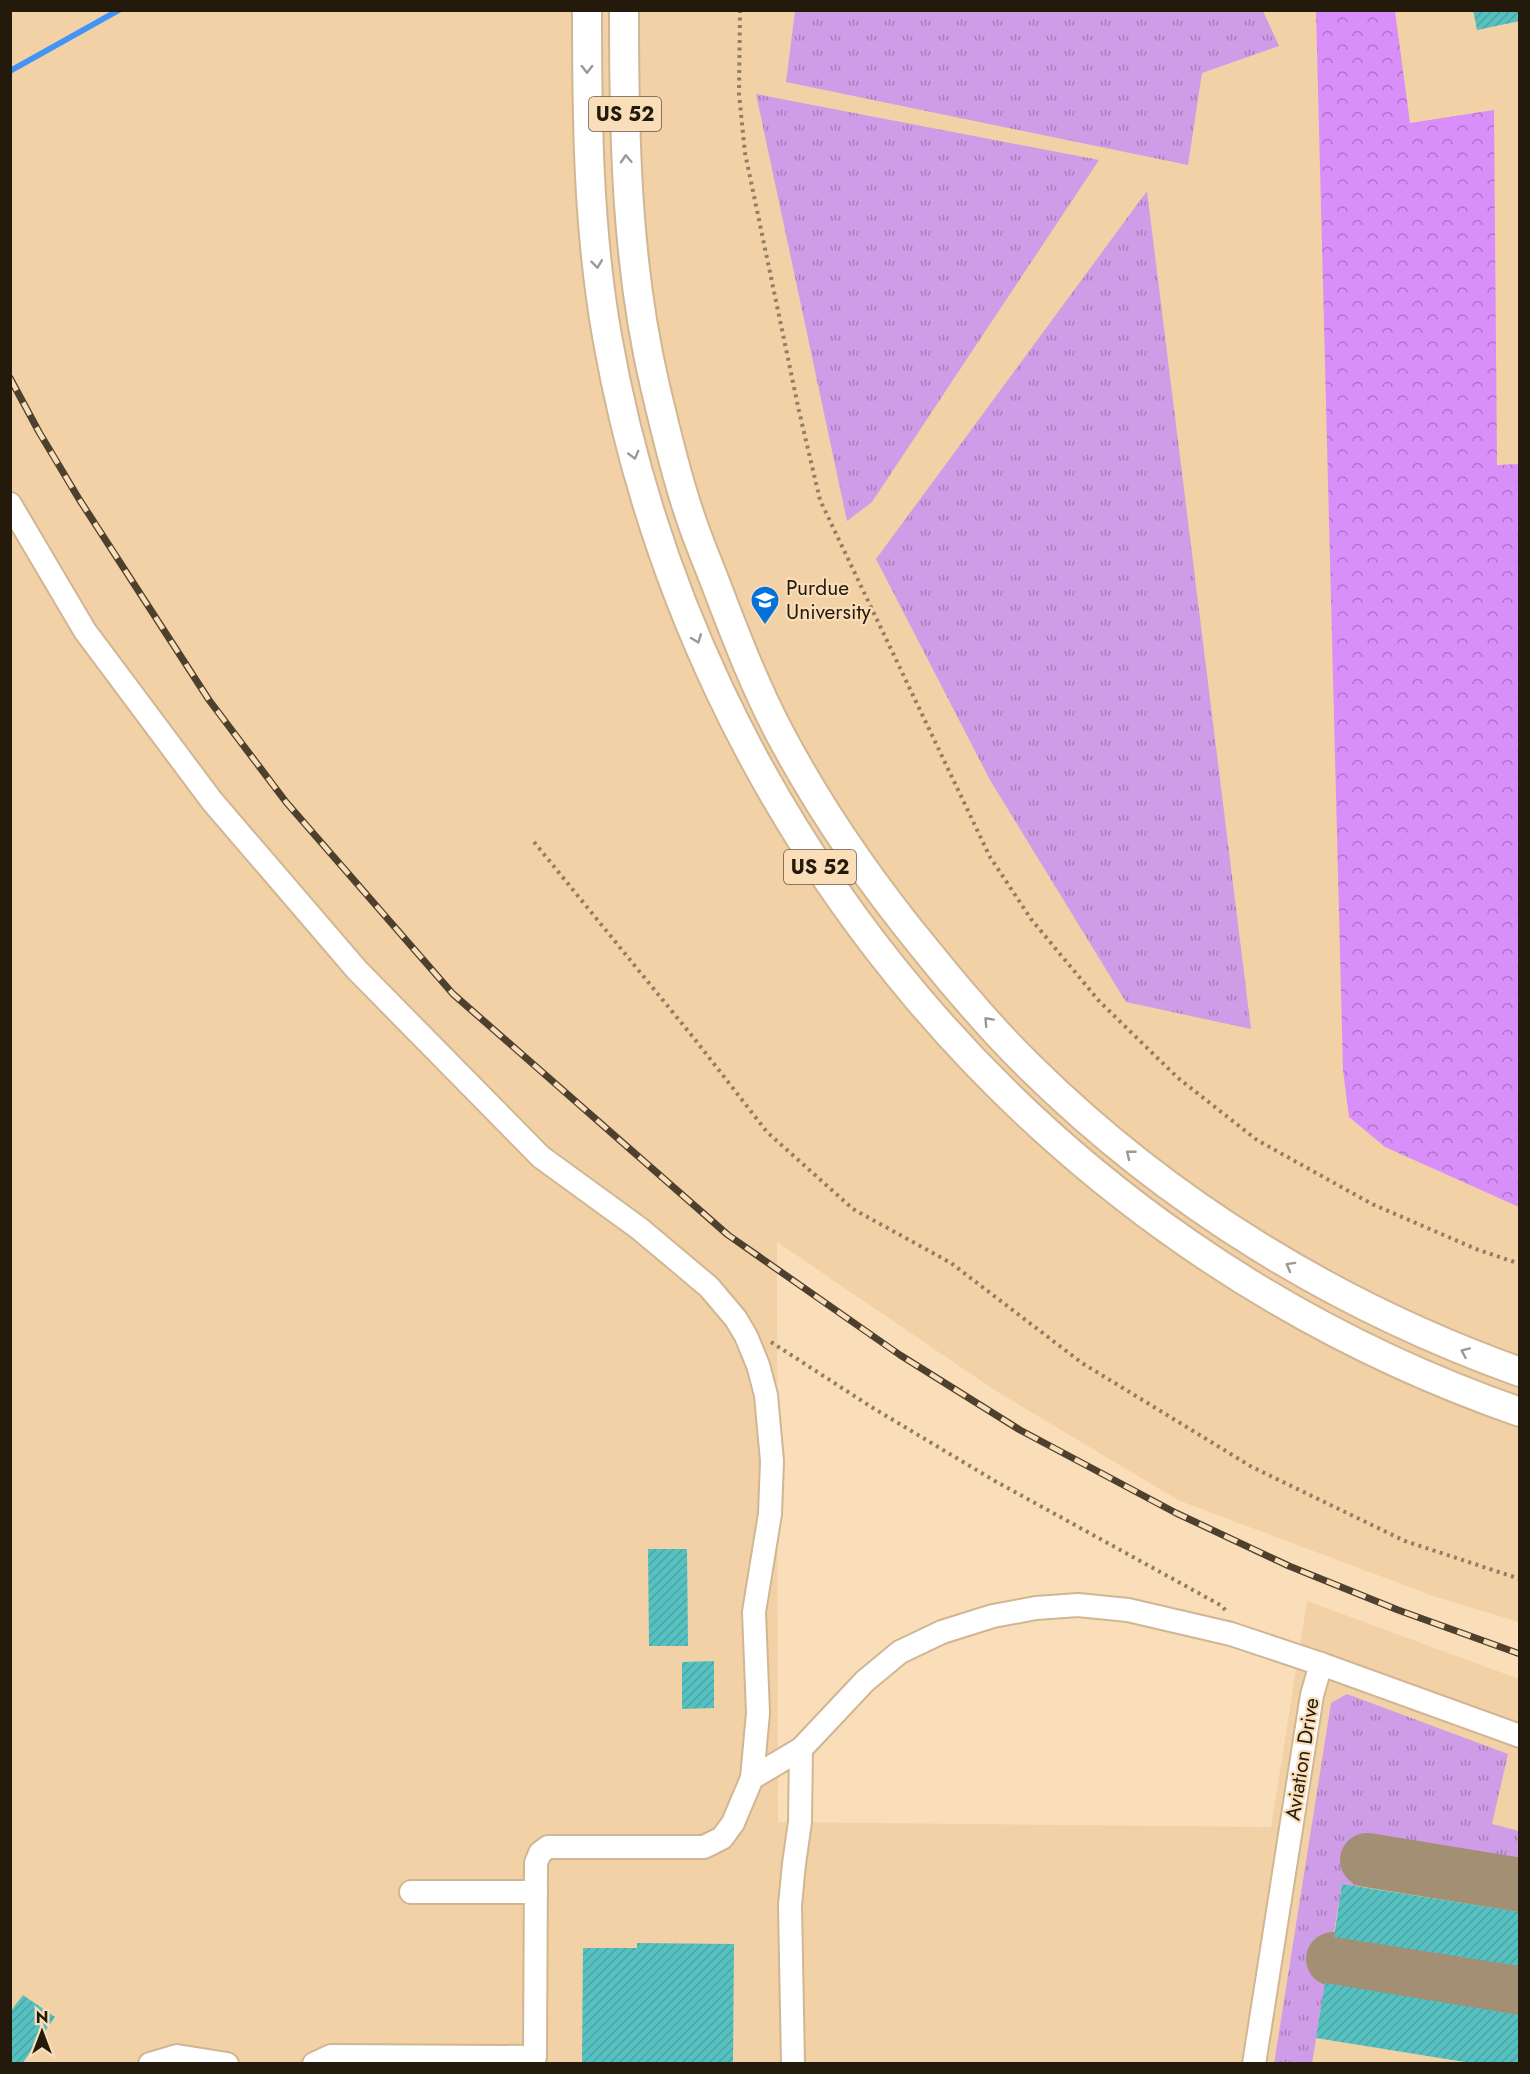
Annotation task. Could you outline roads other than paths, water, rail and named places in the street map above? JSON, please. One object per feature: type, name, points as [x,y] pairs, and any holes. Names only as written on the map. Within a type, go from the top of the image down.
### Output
[{"type":"main road","name":"US 52","points":[[587,10],[588,154],[593,234],[606,333],[615,377],[651,518],[706,663],[752,755],[795,830],[851,914],[921,1004],[998,1087],[1076,1159],[1169,1232],[1258,1290],[1357,1345],[1461,1392],[1520,1413]]},
{"type":"main road","name":"US 52","points":[[624,10],[625,152],[629,218],[654,384],[688,511],[740,649],[779,732],[828,815],[887,902],[958,989],[1031,1068],[1108,1137],[1194,1204],[1278,1259],[1372,1310],[1474,1356],[1520,1372]]},
{"type":"lane","points":[[10,504],[85,631],[212,801],[357,970],[541,1157],[640,1229],[709,1287],[736,1319],[746,1336],[758,1365],[766,1395],[772,1461],[770,1514],[754,1612],[758,1713],[752,1778],[733,1823],[722,1838],[704,1847],[548,1847],[540,1853],[536,1863],[535,2057],[331,2056],[314,2064]]},
{"type":"lane","points":[[752,1778],[801,1749],[865,1681],[900,1652],[942,1632],[993,1616],[1036,1608],[1078,1605],[1128,1611],[1231,1634],[1520,1736]]},
{"type":"lane","name":"Aviation Drive","points":[[1254,2064],[1312,1695],[1321,1664]]},
{"type":"lane","points":[[794,2064],[790,1905],[800,1822],[801,1749]]},
{"type":"lane","points":[[411,1892],[536,1892]]},
{"type":"lane","points":[[150,2064],[177,2056],[227,2064]]},
{"type":"waterway","points":[[10,71],[119,10]]},
{"type":"railway","points":[[10,378],[79,499],[209,700],[286,802],[453,994],[728,1235],[900,1355],[1020,1430],[1176,1513],[1289,1566],[1398,1610],[1520,1654]]},
{"type":"place","name":"Purdue University","points":[[765,626]]}]
